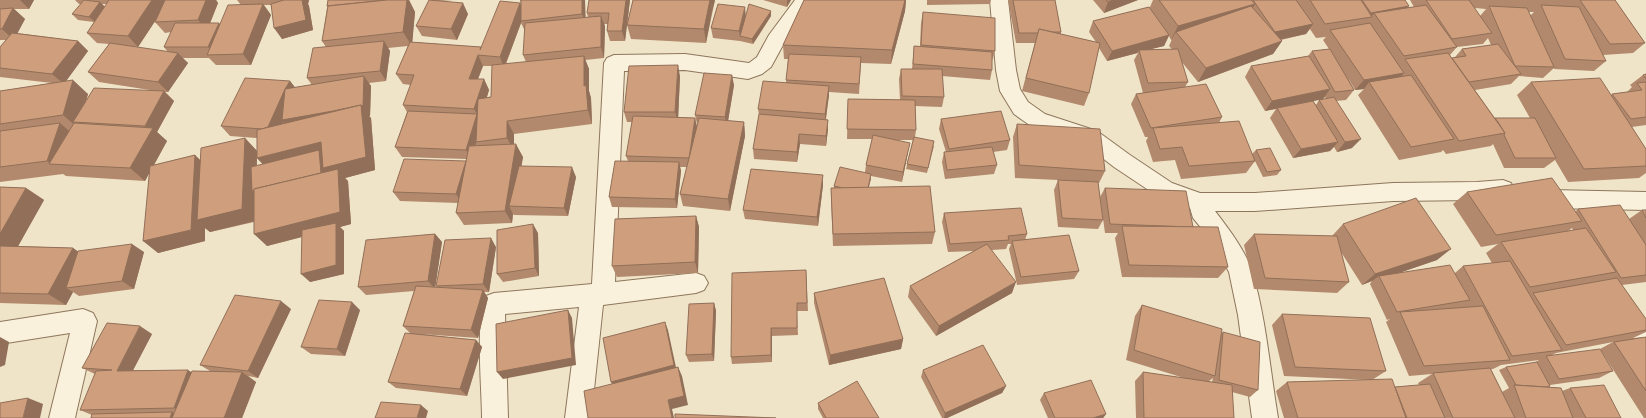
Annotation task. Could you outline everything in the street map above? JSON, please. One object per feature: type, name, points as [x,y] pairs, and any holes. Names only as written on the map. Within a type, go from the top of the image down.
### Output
[{"type":"street","points":[[578,418],[597,294],[614,63],[685,62],[752,71],[764,62],[776,40],[805,0]]},
{"type":"street","points":[[999,0],[1006,70],[1010,91],[1021,108],[1038,120],[1090,137],[1122,161],[1164,189],[1200,202],[1255,202],[1392,192],[1535,190],[1646,201]]},
{"type":"street","points":[[1535,190],[1566,225],[1617,308],[1646,351]]},
{"type":"street","points":[[1200,202],[1201,211],[1221,235],[1240,270],[1250,314],[1265,418]]},
{"type":"street","points":[[495,418],[495,380],[492,368],[494,304],[696,283]]},
{"type":"street","points":[[0,333],[83,320],[85,321],[62,418]]},
{"type":"building","points":[[84,0],[100,2],[89,17],[72,14]]},
{"type":"building","points":[[109,0],[152,0],[128,36],[87,33]]},
{"type":"building","points":[[165,0],[206,0],[198,20],[155,22]]},
{"type":"building","points":[[284,0],[302,0],[306,20],[274,28],[271,4]]},
{"type":"building","points":[[328,0],[387,0],[327,6]]},
{"type":"building","points":[[387,0],[407,0],[403,32],[322,41],[328,6]]},
{"type":"building","points":[[429,0],[463,3],[451,29],[416,26]]},
{"type":"building","points":[[521,0],[582,0],[582,14],[521,21]]},
{"type":"building","points":[[589,0],[626,0],[622,31],[607,31],[609,13],[587,13]]},
{"type":"building","points":[[633,0],[710,0],[704,29],[627,25]]},
{"type":"building","points":[[804,0],[905,0],[892,50],[783,45]]},
{"type":"building","points":[[1013,0],[1055,0],[1061,32],[1039,29],[1038,33],[1019,33]]},
{"type":"building","points":[[1159,0],[1251,0],[1255,4],[1178,26]]},
{"type":"building","points":[[1253,0],[1296,0],[1313,24],[1275,32]]},
{"type":"building","points":[[1310,0],[1361,0],[1372,17],[1325,24]]},
{"type":"building","points":[[1362,0],[1405,0],[1409,6],[1371,13]]},
{"type":"building","points":[[1426,0],[1469,0],[1492,33],[1452,39]]},
{"type":"building","points":[[1580,0],[1615,0],[1645,43],[1610,44]]},
{"type":"building","points":[[500,1],[520,3],[500,57],[478,55],[469,79],[484,79],[474,109],[403,105],[414,75],[396,74],[410,42],[481,47],[480,50]]},
{"type":"building","points":[[263,4],[243,54],[207,55],[228,5]]},
{"type":"building","points":[[718,4],[745,7],[739,31],[711,28]]},
{"type":"building","points":[[749,4],[771,11],[752,39],[740,36]]},
{"type":"building","points":[[1426,5],[1457,47],[1404,56],[1374,13]]},
{"type":"building","points":[[1541,5],[1579,7],[1606,61],[1565,59]]},
{"type":"building","points":[[1251,6],[1282,41],[1206,68],[1176,32]]},
{"type":"building","points":[[1489,6],[1527,8],[1554,67],[1515,66]]},
{"type":"building","points":[[1149,7],[1169,35],[1112,51],[1093,21]]},
{"type":"building","points":[[13,8],[2,29],[0,29],[0,9]]},
{"type":"building","points":[[923,12],[995,18],[995,51],[921,45]]},
{"type":"building","points":[[601,16],[601,47],[523,55],[525,23]]},
{"type":"building","points":[[175,23],[219,23],[208,47],[164,47]]},
{"type":"building","points":[[1370,23],[1404,73],[1364,80],[1330,30]]},
{"type":"building","points":[[1039,29],[1100,43],[1089,93],[1026,78]]},
{"type":"building","points":[[12,33],[78,41],[52,74],[0,68],[0,47]]},
{"type":"building","points":[[384,41],[380,71],[307,78],[313,48]]},
{"type":"building","points":[[110,43],[178,53],[158,82],[88,72]]},
{"type":"building","points":[[1498,44],[1521,74],[1469,82],[1452,58],[1466,56],[1462,49]]},
{"type":"building","points":[[914,46],[992,52],[992,70],[913,64]]},
{"type":"building","points":[[1178,49],[1188,82],[1148,83],[1139,50]]},
{"type":"building","points":[[1330,49],[1354,90],[1335,92],[1312,51]]},
{"type":"building","points":[[1448,53],[1505,133],[1459,141],[1405,59]]},
{"type":"building","points":[[789,54],[861,57],[859,84],[786,80]]},
{"type":"building","points":[[584,56],[584,86],[586,85],[588,110],[507,121],[507,138],[476,142],[478,99],[491,97],[492,65]]},
{"type":"building","points":[[1309,56],[1330,89],[1272,101],[1251,66]]},
{"type":"building","points":[[678,65],[675,112],[624,112],[629,66]]},
{"type":"building","points":[[901,69],[942,69],[944,97],[902,96]]},
{"type":"building","points":[[704,73],[732,75],[725,117],[695,115]]},
{"type":"building","points":[[1411,75],[1454,139],[1411,147],[1369,82]]},
{"type":"building","points":[[364,76],[363,106],[361,105],[282,120],[285,89]]},
{"type":"building","points":[[245,78],[290,81],[268,127],[262,129],[221,126]]},
{"type":"building","points":[[1600,78],[1646,149],[1646,166],[1584,169],[1531,82]]},
{"type":"building","points":[[73,80],[63,115],[0,124],[0,91]]},
{"type":"building","points":[[763,81],[829,86],[825,114],[758,109]]},
{"type":"building","points":[[1646,82],[1646,117],[1631,119],[1612,94],[1642,90],[1637,83]]},
{"type":"building","points":[[1206,84],[1222,117],[1151,128],[1136,94]]},
{"type":"building","points":[[94,88],[164,91],[145,126],[73,122]]},
{"type":"building","points":[[1334,97],[1361,139],[1345,142],[1319,100]]},
{"type":"building","points":[[848,99],[915,100],[916,130],[847,129]]},
{"type":"building","points":[[1313,101],[1338,142],[1301,149],[1277,108]]},
{"type":"building","points":[[361,105],[366,157],[323,168],[321,142],[257,158],[257,130]]},
{"type":"building","points":[[408,111],[477,114],[466,150],[395,147]]},
{"type":"building","points":[[1001,111],[1010,140],[949,149],[941,119]]},
{"type":"building","points":[[759,114],[828,120],[826,136],[799,134],[797,152],[753,149]]},
{"type":"building","points":[[633,116],[695,118],[689,158],[626,156]]},
{"type":"building","points":[[699,118],[744,122],[728,199],[680,194]]},
{"type":"building","points":[[1495,118],[1535,118],[1556,158],[1515,158],[1504,135],[1505,133]]},
{"type":"building","points":[[1239,121],[1255,161],[1189,166],[1182,147],[1160,149],[1153,128]]},
{"type":"building","points":[[60,123],[47,161],[0,167],[0,131]]},
{"type":"building","points":[[74,123],[153,128],[130,168],[49,164]]},
{"type":"building","points":[[1017,124],[1100,129],[1105,171],[1019,165]]},
{"type":"building","points":[[873,135],[910,143],[903,172],[866,165]]},
{"type":"building","points":[[914,137],[934,141],[928,168],[907,164]]},
{"type":"building","points":[[245,138],[242,209],[197,220],[201,148]]},
{"type":"building","points":[[516,144],[505,211],[456,213],[469,146]]},
{"type":"building","points":[[992,147],[997,165],[947,170],[944,152]]},
{"type":"building","points":[[1270,148],[1281,170],[1267,172],[1256,150]]},
{"type":"building","points":[[319,150],[321,173],[254,189],[254,191],[252,191],[251,167]]},
{"type":"building","points":[[195,155],[191,230],[143,241],[150,166]]},
{"type":"building","points":[[404,159],[466,161],[456,194],[393,192]]},
{"type":"building","points":[[615,161],[679,162],[675,199],[609,197]]},
{"type":"building","points":[[519,166],[572,167],[564,208],[509,206]]},
{"type":"building","points":[[840,167],[871,174],[868,188],[843,188],[834,186]]},
{"type":"building","points":[[338,169],[340,212],[254,234],[254,189]]},
{"type":"building","points":[[751,169],[823,175],[817,217],[743,210]]},
{"type":"building","points":[[1552,178],[1582,221],[1496,235],[1467,192]]},
{"type":"building","points":[[1058,180],[1098,182],[1103,220],[1062,218]]},
{"type":"building","points":[[930,186],[935,232],[833,234],[831,188]]},
{"type":"building","points":[[0,187],[26,188],[0,234]]},
{"type":"building","points":[[1105,188],[1186,191],[1193,227],[1110,224]]},
{"type":"building","points":[[1416,198],[1451,249],[1375,274],[1343,224]]},
{"type":"building","points":[[1620,205],[1646,245],[1646,275],[1621,278],[1578,209]]},
{"type":"building","points":[[1021,208],[1027,234],[1008,236],[1009,240],[950,244],[944,213]]},
{"type":"building","points":[[1642,210],[1646,210],[1646,218]]},
{"type":"building","points":[[696,216],[695,262],[612,266],[615,219]]},
{"type":"building","points":[[336,223],[336,265],[301,274],[302,230]]},
{"type":"building","points":[[533,224],[535,268],[497,274],[497,230]]},
{"type":"building","points":[[1122,226],[1218,227],[1228,267],[1129,265]]},
{"type":"building","points":[[1586,228],[1616,272],[1530,287],[1501,242]]},
{"type":"building","points":[[435,234],[428,281],[358,287],[366,240]]},
{"type":"building","points":[[1254,234],[1337,236],[1349,282],[1265,278]]},
{"type":"building","points":[[1069,235],[1079,271],[1021,277],[1012,241]]},
{"type":"building","points":[[491,238],[483,284],[436,286],[445,240]]},
{"type":"building","points":[[132,244],[122,281],[66,288],[78,251]]},
{"type":"building","points":[[987,244],[1016,282],[939,326],[910,286]]},
{"type":"building","points":[[0,246],[73,248],[48,294],[0,293]]},
{"type":"building","points":[[1510,261],[1562,350],[1512,356],[1463,266]]},
{"type":"building","points":[[1450,265],[1470,300],[1397,312],[1379,276]]},
{"type":"building","points":[[806,270],[807,303],[797,303],[797,328],[771,328],[771,355],[731,357],[732,273]]},
{"type":"building","points":[[884,278],[903,339],[830,355],[814,293]]},
{"type":"building","points":[[1617,278],[1646,319],[1646,330],[1566,345],[1533,293]]},
{"type":"building","points":[[416,286],[483,290],[471,330],[403,326]]},
{"type":"building","points":[[235,295],[281,301],[248,371],[200,365]]},
{"type":"building","points":[[319,300],[352,302],[337,349],[301,347]]},
{"type":"building","points":[[714,303],[712,354],[686,355],[689,304]]},
{"type":"building","points":[[1142,305],[1222,329],[1215,376],[1134,350]]},
{"type":"building","points":[[1483,306],[1510,360],[1424,366],[1400,312]]},
{"type":"building","points":[[568,310],[572,358],[497,372],[496,324]]},
{"type":"building","points":[[1282,314],[1370,318],[1386,371],[1295,367]]},
{"type":"building","points":[[665,322],[674,365],[611,382],[603,338]]},
{"type":"building","points":[[107,323],[140,326],[117,371],[188,370],[174,408],[80,410],[96,371],[112,370],[82,368]]},
{"type":"building","points":[[1223,332],[1260,342],[1258,390],[1219,380]]},
{"type":"building","points":[[405,333],[476,340],[460,389],[388,382]]},
{"type":"building","points":[[1646,337],[1646,391],[1614,342]]},
{"type":"building","points":[[983,345],[1006,386],[945,413],[923,370]]},
{"type":"building","points":[[1600,349],[1613,371],[1559,379],[1546,356]]},
{"type":"building","points":[[1537,362],[1550,386],[1516,385],[1506,367]]},
{"type":"building","points":[[678,367],[684,396],[668,400],[672,418],[588,418],[584,391]]},
{"type":"building","points":[[1490,368],[1515,418],[1453,418],[1433,373]]},
{"type":"building","points":[[192,371],[242,372],[224,418],[172,418]]},
{"type":"building","points":[[1143,372],[1232,385],[1234,418],[1144,418]]},
{"type":"building","points":[[1392,379],[1406,418],[1298,418],[1287,382]]},
{"type":"building","points":[[1091,380],[1106,414],[1093,418],[1055,418],[1044,393]]},
{"type":"building","points":[[857,381],[879,418],[826,418],[818,403]]},
{"type":"building","points":[[1430,384],[1445,418],[1407,418],[1395,387]]},
{"type":"building","points":[[1514,385],[1561,388],[1573,418],[1526,418]]},
{"type":"building","points":[[1604,385],[1621,418],[1586,418],[1570,388]]},
{"type":"building","points":[[28,398],[23,418],[0,418],[0,403]]},
{"type":"building","points":[[381,402],[421,405],[417,418],[375,418]]},
{"type":"building","points":[[172,412],[170,418],[91,418],[92,414]]},
{"type":"building","points":[[675,414],[776,418],[675,418]]}]
